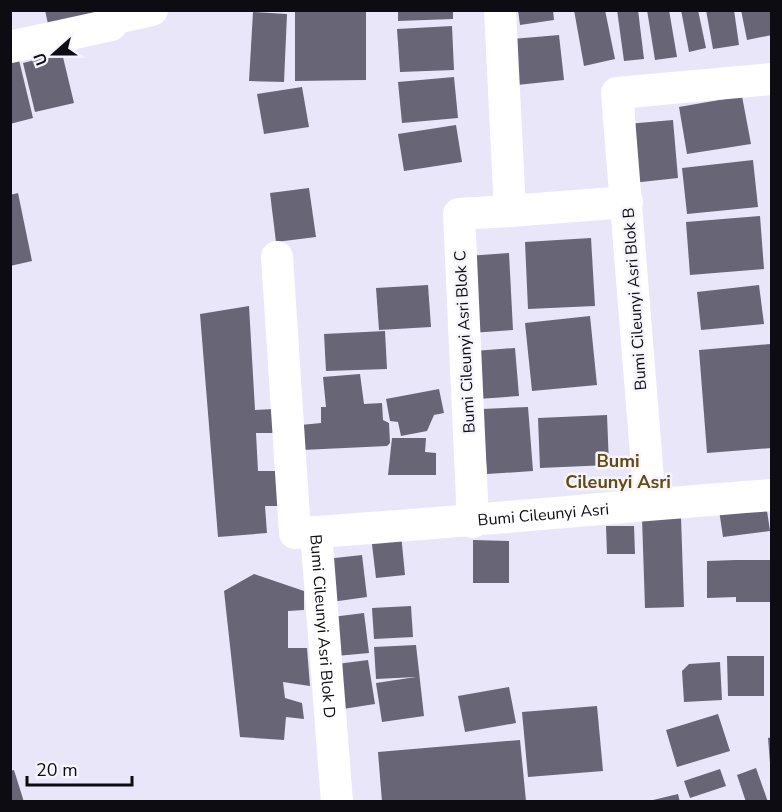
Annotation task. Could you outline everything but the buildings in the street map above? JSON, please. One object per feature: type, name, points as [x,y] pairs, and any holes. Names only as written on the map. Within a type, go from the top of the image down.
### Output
[{"type":"street","points":[[10,46],[111,25],[117,18],[152,10]]},
{"type":"street","points":[[501,10],[510,211]]},
{"type":"street","name":"Bumi Cileunyi Asri Blok B","points":[[650,504],[617,93],[771,79]]},
{"type":"street","name":"Bumi Cileunyi Asri Blok C","points":[[472,522],[459,214],[627,202]]},
{"type":"street","name":"Bumi Cileunyi Asri Blok D","points":[[277,257],[295,534],[316,532],[337,801]]},
{"type":"street","name":"Bumi Cileunyi Asri","points":[[316,532],[472,522],[650,504],[771,495]]},
{"type":"district","name":"Bumi Cileunyi Asri","points":[[618,471]]}]
